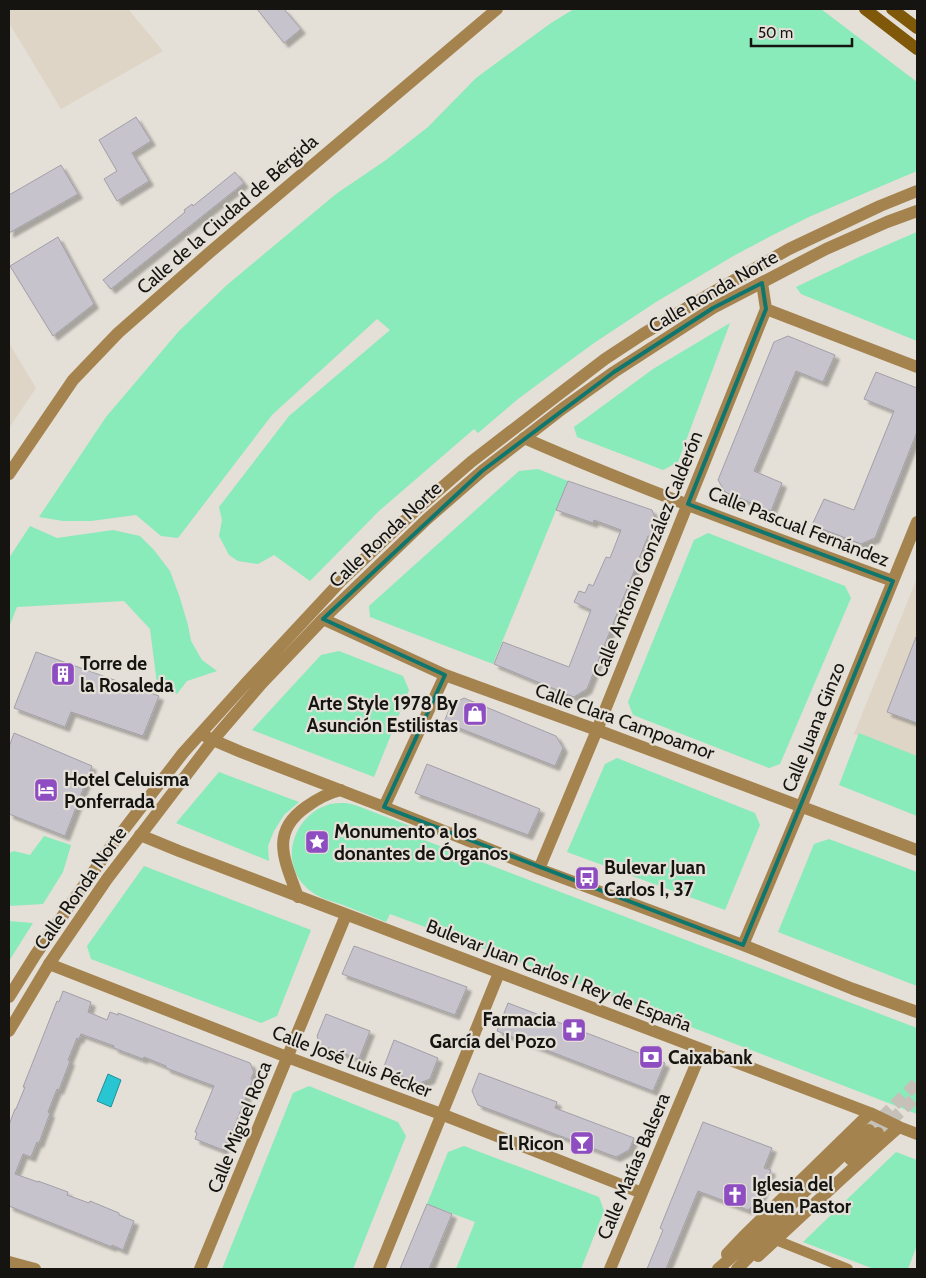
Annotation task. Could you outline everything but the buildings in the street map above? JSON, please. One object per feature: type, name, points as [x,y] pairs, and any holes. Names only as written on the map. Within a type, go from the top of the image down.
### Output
[{"type":"main road","points":[[865,9],[917,50]]},
{"type":"main road","points":[[892,9],[917,28]]},
{"type":"street","name":"Calle de la Ciudad de Bérgida","points":[[9,474],[73,380],[118,333],[224,240],[496,9]]},
{"type":"street","name":"Calle Ronda Norte","points":[[9,997],[36,954],[112,845],[184,753],[341,581],[417,509],[471,462],[605,359],[635,339],[789,249],[880,206],[917,191]]},
{"type":"street","name":"Calle Ronda Norte","points":[[9,1031],[49,964],[108,879],[213,740],[262,683],[322,619],[427,519],[482,471],[570,403],[714,308],[826,249],[917,211]]},
{"type":"street","points":[[762,283],[766,309],[917,367]]},
{"type":"street","name":"Calle Antonio González Calderón","points":[[539,869],[597,730],[766,309]]},
{"type":"street","name":"Calle Pascual Fernández","points":[[524,438],[688,504],[893,581]]},
{"type":"street","name":"Calle Juana Ginzo","points":[[742,945],[801,807],[917,522]]},
{"type":"street","name":"Calle Clara Campoamor","points":[[322,619],[445,675],[917,850]]},
{"type":"street","points":[[384,807],[445,675]]},
{"type":"street","points":[[201,734],[539,869],[917,1012]]},
{"type":"street","points":[[298,896],[287,867],[283,848],[285,831],[289,822],[297,813],[314,801],[341,790]]},
{"type":"street","name":"Bulevar Juan Carlos I Rey de España","points":[[140,835],[870,1114],[917,1134]]},
{"type":"street","name":"Calle Miguel Roca","points":[[200,1269],[346,915]]},
{"type":"street","name":"Calle José Luis Pécker","points":[[49,964],[642,1193]]},
{"type":"street","points":[[379,1269],[499,973]]},
{"type":"street","name":"Calle Matías Balsera","points":[[610,1269],[702,1050]]},
{"type":"street","points":[[713,1269],[747,1233],[870,1114]]},
{"type":"street","points":[[743,1269],[899,1127]]},
{"type":"street","points":[[718,1269],[873,1131],[737,1269]]},
{"type":"street","points":[[776,1240],[848,1269]]},
{"type":"street","points":[[9,1262],[35,1269]]},
{"type":"highlighted area","points":[[762,283],[766,309],[688,504],[893,581],[743,945],[384,807],[445,675],[323,619],[482,471],[614,372],[713,308]]},
{"type":"shaded area","points":[[9,9],[128,9],[163,51],[61,109],[9,23]]},
{"type":"shaded area","points":[[9,343],[36,388],[9,428]]},
{"type":"shaded area","points":[[917,578],[917,760],[854,734]]},
{"type":"green space","points":[[574,9],[821,9],[917,82],[917,171],[811,216],[735,255],[656,302],[594,343],[518,399],[478,433],[474,429],[379,511],[310,581],[274,555],[258,564],[238,561],[229,555],[219,536],[222,520],[219,507],[289,416],[390,330],[377,319],[272,415],[178,538],[161,536],[136,515],[91,521],[63,521],[39,517],[106,417],[179,331],[227,285],[336,194],[386,160],[428,127],[476,78],[551,23]]},
{"type":"green space","points":[[917,232],[917,341],[801,294],[796,287],[859,257]]},
{"type":"green space","points":[[730,323],[678,462],[663,470],[577,437],[574,427],[653,369]]},
{"type":"green space","points":[[538,469],[568,481],[493,664],[370,617],[369,606],[519,471]]},
{"type":"green space","points":[[30,526],[57,538],[113,530],[140,536],[154,550],[170,571],[188,625],[191,641],[202,660],[217,671],[187,681],[177,694],[157,684],[150,629],[124,601],[17,607],[9,627],[9,558]]},
{"type":"green space","points":[[708,533],[845,586],[851,598],[780,764],[769,768],[633,715],[628,702],[694,540]]},
{"type":"green space","points":[[339,651],[403,676],[409,690],[374,777],[252,730],[321,655]]},
{"type":"green space","points":[[859,733],[917,756],[917,816],[839,785]]},
{"type":"green space","points":[[617,758],[755,813],[760,825],[725,910],[567,852],[605,764]]},
{"type":"green space","points":[[219,772],[299,802],[284,815],[274,831],[268,846],[269,861],[176,823]]},
{"type":"green space","points":[[346,803],[426,832],[424,840],[917,1028],[917,1114],[595,990],[390,914],[386,922],[316,895],[300,880],[294,869],[292,857],[296,835],[310,815],[320,808],[330,804]]},
{"type":"green space","points":[[44,836],[71,845],[63,872],[43,904],[9,906],[9,853],[14,851],[30,855]]},
{"type":"green space","points":[[829,839],[917,872],[917,986],[778,932],[814,844]]},
{"type":"green space","points":[[144,866],[311,930],[277,1016],[261,1023],[91,959],[87,946]]},
{"type":"green space","points":[[9,921],[33,923],[9,961]]},
{"type":"green space","points":[[309,1086],[398,1122],[406,1136],[353,1269],[222,1269],[293,1093]]},
{"type":"green space","points":[[464,1146],[599,1197],[604,1211],[581,1269],[456,1269],[475,1222],[427,1204],[448,1152]]},
{"type":"green space","points":[[896,1152],[917,1160],[917,1245],[908,1269],[874,1269],[803,1242]]},
{"type":"water","points":[[108,1074],[121,1080],[111,1107],[97,1101]]},
{"type":"tunnel","points":[[869,1130],[917,1083]]},
{"type":"tunnel","points":[[878,1133],[917,1096]]},
{"type":"place","name":"Torre de la Rosaleda","points":[[63,674]]},
{"type":"place","name":"Arte Style 1978 By Asunción Estilistas","points":[[475,714]]},
{"type":"place","name":"Hotel Celuisma Ponferrada","points":[[46,790]]},
{"type":"place","name":"Monumento a los donantes de Órganos","points":[[317,842]]},
{"type":"place","name":"Bulevar Juan Carlos I, 37","points":[[587,878]]},
{"type":"place","name":"Farmacia García del Pozo","points":[[574,1030]]},
{"type":"place","name":"Caixabank","points":[[651,1057]]},
{"type":"place","name":"El Ricon","points":[[582,1143]]},
{"type":"place","name":"Iglesia del Buen Pastor","points":[[735,1195]]}]
